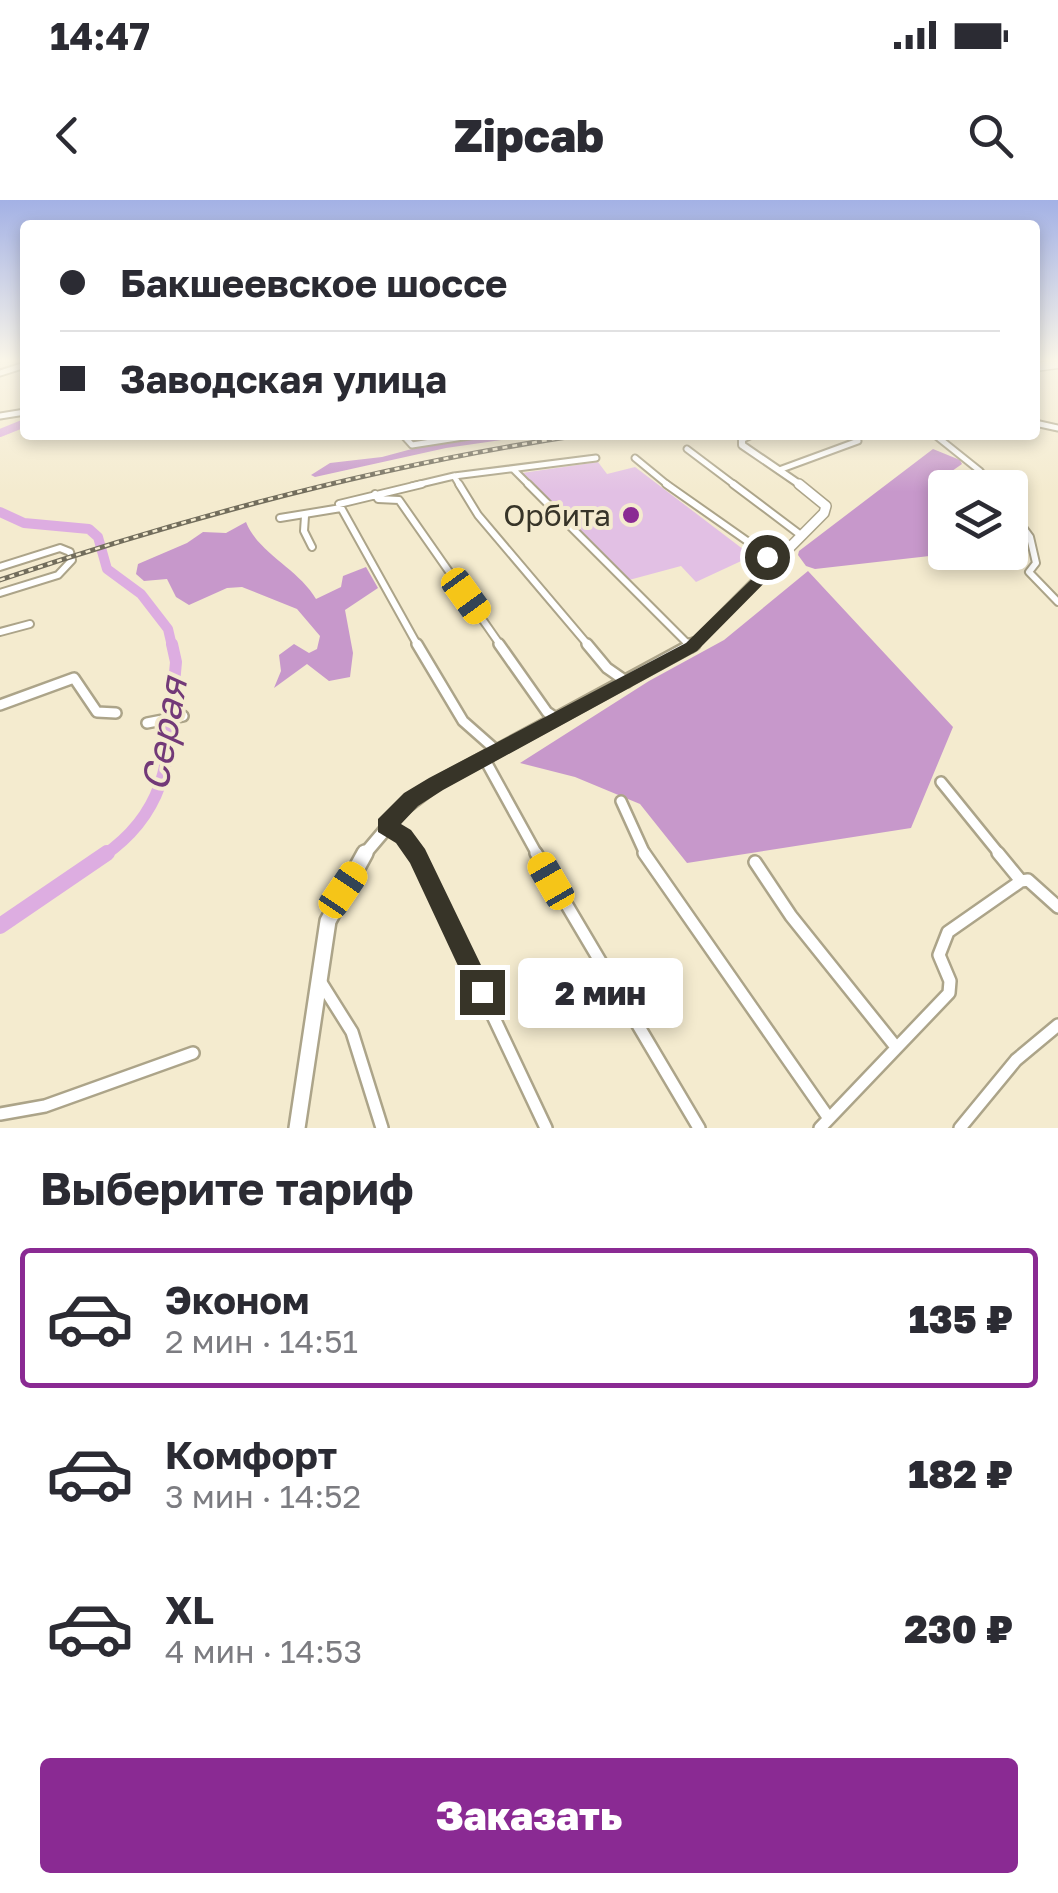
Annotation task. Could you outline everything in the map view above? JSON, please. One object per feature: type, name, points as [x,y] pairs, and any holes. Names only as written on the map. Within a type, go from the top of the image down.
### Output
[{"type":"street","points":[[406,440],[408,444],[438,440]]},
{"type":"street","points":[[298,1128],[318,977],[334,904],[386,826],[411,800],[692,647],[820,518],[826,506],[741,442],[744,440]]},
{"type":"street","points":[[941,440],[979,470]]},
{"type":"street","points":[[779,470],[858,442]]},
{"type":"street","points":[[687,450],[802,536]]},
{"type":"street","points":[[280,518],[305,516],[375,494],[454,476],[596,458]]},
{"type":"street","points":[[634,458],[688,501],[777,562]]},
{"type":"street","points":[[512,469],[526,478],[692,647]]},
{"type":"street","points":[[454,476],[478,515],[606,668],[626,682]]},
{"type":"street","points":[[375,494],[378,499],[399,500],[547,712],[557,719]]},
{"type":"street","points":[[340,506],[463,721],[491,755],[569,913],[700,1128]]},
{"type":"street","points":[[305,516],[304,531],[312,547]]},
{"type":"street","points":[[1028,534],[1036,563],[1029,572],[1058,602]]},
{"type":"street","points":[[0,567],[48,550],[67,550],[72,560],[65,570],[0,593]]},
{"type":"street","points":[[0,632],[30,624]]},
{"type":"street","points":[[0,705],[74,678],[79,680],[85,697],[97,712],[116,713]]},
{"type":"street","points":[[147,723],[183,716]]},
{"type":"street","points":[[941,782],[1021,881]]},
{"type":"street","points":[[621,801],[643,851],[824,1123],[949,993],[950,982],[939,955],[948,932],[1021,881],[1028,880],[1058,908]]},
{"type":"street","points":[[386,826],[404,836],[418,856],[546,1128]]},
{"type":"street","points":[[755,862],[792,916],[896,1047]]},
{"type":"street","points":[[318,977],[340,1002],[358,1043],[382,1128]]},
{"type":"street","points":[[960,1128],[1016,1060],[1058,1025]]},
{"type":"street","points":[[0,1114],[46,1106],[193,1053]]},
{"type":"shaded area","points":[[445,440],[502,440],[311,475],[330,463],[382,457]]},
{"type":"shaded area","points":[[933,449],[960,460],[962,464],[953,470],[928,470],[928,556],[815,569],[806,566],[799,551]]},
{"type":"shaded area","name":"Орбита","points":[[598,462],[607,474],[635,467],[752,556],[696,582],[681,566],[629,580],[522,473]]},
{"type":"shaded area","points":[[246,522],[260,543],[316,599],[341,587],[343,576],[366,567],[378,588],[345,610],[353,653],[350,677],[329,681],[307,664],[274,688],[281,671],[279,655],[294,644],[309,653],[317,649],[320,636],[297,609],[242,587],[227,588],[189,605],[176,597],[167,579],[144,581],[136,574],[138,564],[203,532],[226,533]]},
{"type":"shaded area","points":[[808,571],[953,727],[911,828],[687,863],[640,804],[575,777],[520,763],[649,681],[724,640]]},
{"type":"waterway","name":"Серая","points":[[0,433],[20,425]]},
{"type":"waterway","name":"Серая","points":[[0,512],[24,523],[89,529],[98,537],[107,569],[141,594],[168,629],[172,646]]},
{"type":"waterway","name":"Серая","points":[[105,855],[127,836],[157,793],[169,745],[176,662],[172,644]]},
{"type":"waterway","name":"Серая","points":[[0,926],[105,855]]},
{"type":"railway","points":[[0,580],[287,495],[432,461],[549,440]]},
{"type":"place","name":"Орбита","points":[[631,515]]},
{"type":"route","points":[[482,992],[418,856],[404,836],[386,826],[411,800],[436,784],[692,647],[777,562],[767,557]]}]
